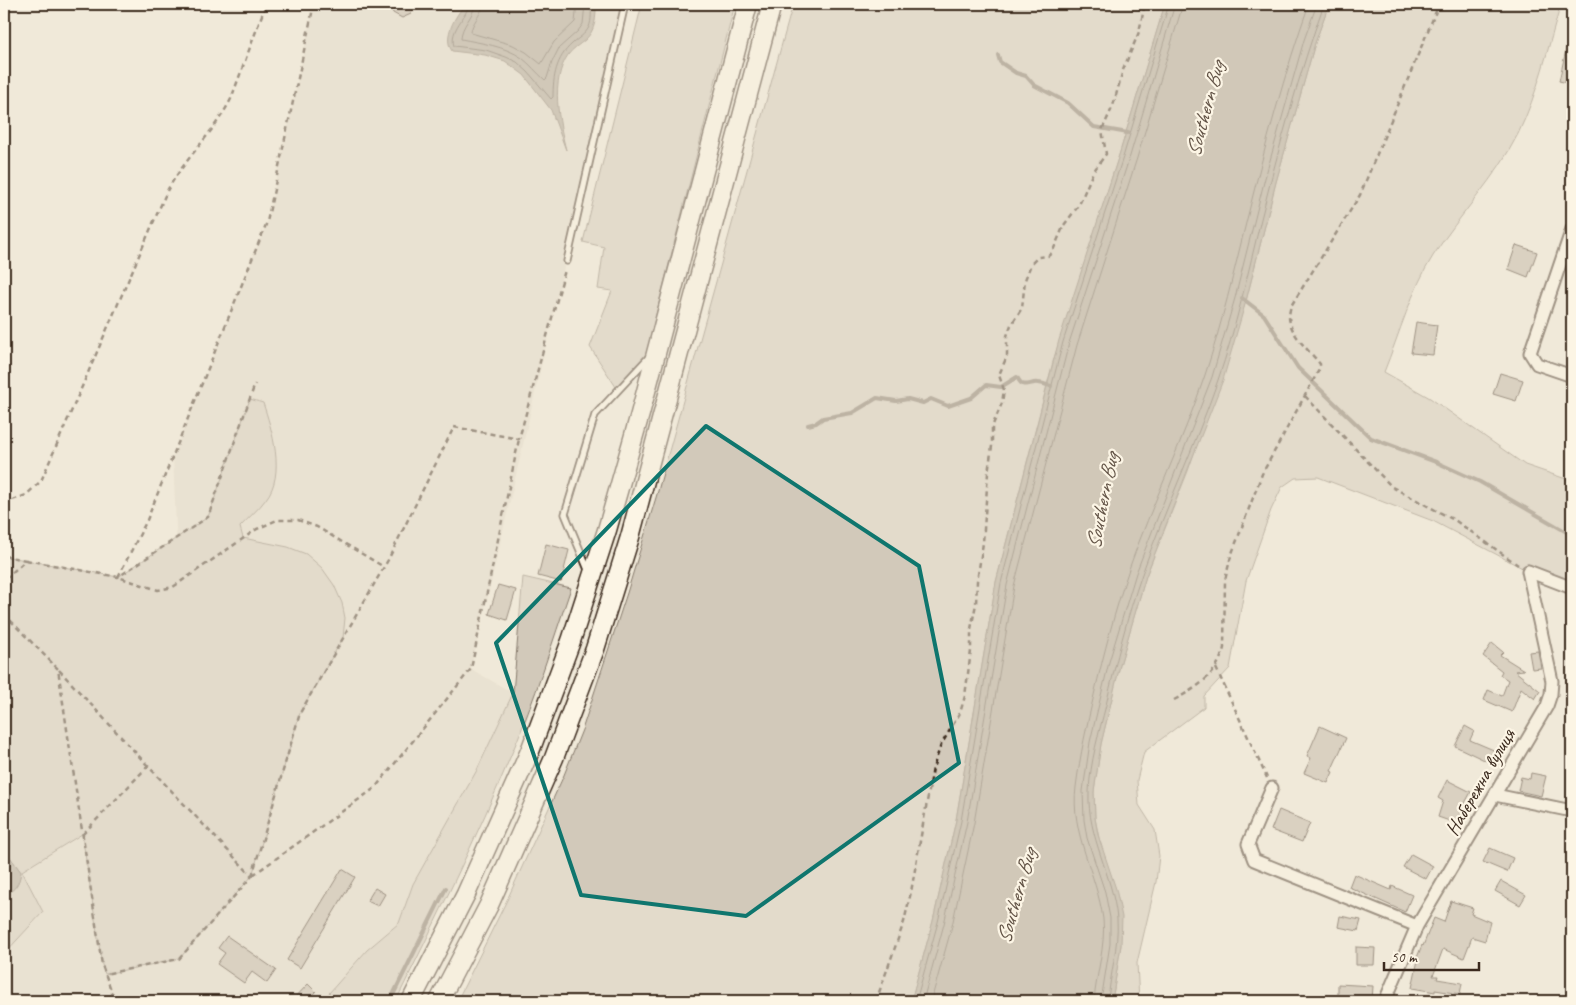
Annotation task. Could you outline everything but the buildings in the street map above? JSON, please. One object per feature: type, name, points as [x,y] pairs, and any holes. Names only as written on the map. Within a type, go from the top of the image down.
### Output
[{"type":"highway","points":[[411,1001],[466,894],[530,750],[571,641],[606,530],[657,348],[748,4]]},
{"type":"highway","points":[[439,1001],[489,905],[554,758],[595,649],[630,537],[772,4]]},
{"type":"highway","points":[[606,530],[630,537]]},
{"type":"street","points":[[1572,229],[1530,353],[1537,364],[1572,376]]},
{"type":"street","points":[[1528,571],[1572,588]]},
{"type":"street","name":"Набережна вулиця","points":[[1385,1001],[1417,926],[1547,706],[1551,694],[1552,681],[1528,571]]},
{"type":"street","points":[[1272,788],[1248,844],[1254,860],[1417,926]]},
{"type":"street","points":[[1495,795],[1572,810]]},
{"type":"lane","points":[[567,261],[625,4]]},
{"type":"lane","points":[[591,578],[565,514],[595,415],[657,348]]},
{"type":"path","points":[[4,503],[26,495],[41,481],[167,191],[178,171],[223,114],[231,99],[266,4]]},
{"type":"path","points":[[118,577],[147,520],[266,222],[314,4]]},
{"type":"path","points":[[876,1001],[904,922],[933,768],[941,745],[960,712],[965,696],[971,651],[971,629],[976,604],[976,581],[983,543],[992,427],[1002,403],[1004,390],[999,375],[1007,356],[1007,336],[1011,325],[1022,308],[1023,285],[1028,269],[1038,257],[1048,256],[1052,253],[1064,225],[1079,205],[1093,172],[1106,154],[1102,130],[1113,106],[1123,70],[1139,32],[1145,4]]},
{"type":"path","points":[[1174,700],[1198,686],[1216,668],[1221,659],[1224,648],[1225,580],[1231,556],[1262,474],[1320,368],[1320,364],[1291,326],[1288,316],[1291,306],[1360,195],[1439,4]]},
{"type":"path","points":[[105,974],[179,959],[252,876],[375,788],[471,669],[519,439],[567,261]]},
{"type":"path","points":[[118,577],[208,517],[255,384]]},
{"type":"path","points":[[1305,396],[1392,487],[1456,521],[1528,571]]},
{"type":"path","points":[[252,876],[300,713],[384,567],[454,427],[519,439]]},
{"type":"path","points":[[4,556],[118,577],[158,590],[173,587],[257,530],[277,520],[298,520],[317,527],[384,567]]},
{"type":"path","points":[[4,580],[26,560]]},
{"type":"path","points":[[4,614],[252,876]]},
{"type":"path","points":[[1216,668],[1272,788]]},
{"type":"path","points":[[58,669],[102,966],[115,1001]]},
{"type":"path","points":[[83,834],[148,766]]},
{"type":"highlighted area","points":[[706,426],[919,566],[959,763],[746,916],[581,895],[496,643]]},
{"type":"shaded area","points":[[314,4],[625,4],[471,669],[513,693],[477,770],[413,884],[399,923],[367,950],[322,1001],[4,1001],[4,954],[43,912],[21,872],[83,834],[102,965],[105,974],[252,876],[300,713],[343,639],[179,599],[173,456],[267,222]]},
{"type":"shaded area","points":[[642,4],[735,4],[644,362],[618,390],[590,347],[612,291],[598,289],[604,247],[583,242]]},
{"type":"shaded area","points":[[793,4],[1165,4],[1054,358],[996,582],[956,820],[933,921],[911,1001],[457,1001],[507,900],[564,775],[582,730],[658,491]]},
{"type":"shaded area","points":[[1329,4],[1561,4],[1537,86],[1518,134],[1489,181],[1425,269],[1412,297],[1384,372],[1430,398],[1525,465],[1572,481],[1572,588],[1528,571],[1433,521],[1318,477],[1295,478],[1282,487],[1271,510],[1246,581],[1230,668],[1204,696],[1204,707],[1144,752],[1137,780],[1139,805],[1155,830],[1159,856],[1156,882],[1137,963],[1139,1001],[1112,1001],[1121,945],[1095,818],[1094,792],[1101,744],[1120,665],[1146,576],[1188,471],[1246,301],[1276,182],[1315,43]]},
{"type":"shaded area","points":[[250,399],[263,403],[273,439],[276,465],[272,489],[263,503],[240,527],[243,538],[288,547],[306,554],[322,568],[334,585],[342,603],[345,618],[343,638],[300,713],[252,876],[179,959],[105,974],[102,965],[82,834],[22,871],[43,912],[4,954],[4,896],[16,886],[21,872],[4,849],[4,556],[118,577],[208,517]]},
{"type":"shaded area","points":[[523,577],[571,588],[520,733],[456,878],[396,1001],[322,1001],[367,950],[399,923],[413,884],[477,770],[513,693]]},
{"type":"water","points":[[465,4],[596,4],[593,28],[589,36],[568,55],[562,65],[559,77],[559,114],[566,150],[551,110],[524,75],[505,61],[485,55],[452,51],[449,45],[449,33],[454,20]]},
{"type":"water","name":"Southern Bug","points":[[1165,4],[1329,4],[1315,43],[1223,380],[1146,576],[1120,665],[1101,744],[1094,792],[1095,818],[1098,835],[1116,889],[1122,917],[1121,945],[1112,1001],[911,1001],[933,921],[956,820],[996,582],[1059,340],[1120,152]]},
{"type":"water","points":[[4,849],[21,872],[16,886],[4,896]]},
{"type":"waterway","points":[[998,55],[1000,62],[1016,73],[1026,76],[1034,85],[1068,103],[1094,127],[1128,133]]},
{"type":"waterway","points":[[1242,298],[1264,315],[1298,368],[1371,438],[1436,462],[1480,482],[1572,535]]},
{"type":"waterway","points":[[808,425],[816,423],[823,418],[852,413],[877,398],[896,401],[908,399],[923,403],[931,399],[948,406],[971,398],[986,385],[1001,387],[1017,377],[1024,384],[1038,383],[1051,386]]},
{"type":"waterway","points":[[390,1001],[446,888]]}]
